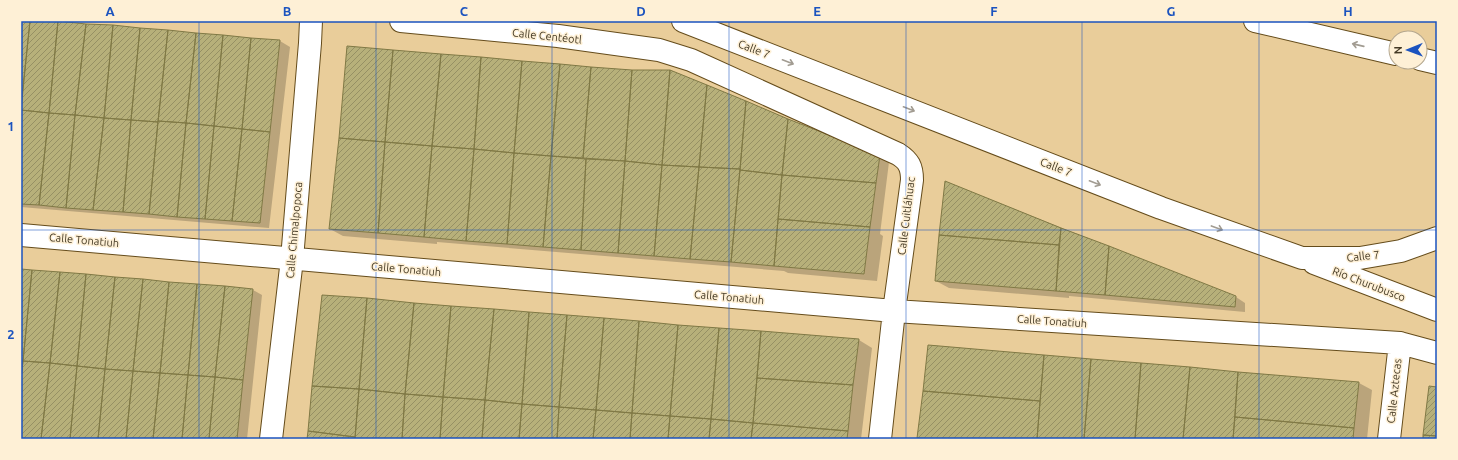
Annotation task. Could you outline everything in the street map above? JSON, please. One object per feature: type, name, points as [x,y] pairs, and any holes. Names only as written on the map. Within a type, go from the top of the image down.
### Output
[{"type":"street","name":"Calle Chimalpopoca","points":[[271,439],[292,259],[311,21]]},
{"type":"street","name":"Calle Centéotl","points":[[401,21],[558,36],[659,50],[691,60]]},
{"type":"street","name":"Calle 7","points":[[683,21],[1161,208],[1302,258],[1360,258],[1401,251],[1437,238]]},
{"type":"street","points":[[1254,21],[1388,52]]},
{"type":"street","name":"Calle Cuitláhuac","points":[[691,60],[898,154],[905,158],[910,164],[912,180],[894,311],[880,439]]},
{"type":"street","name":"Calle Tonatiuh","points":[[21,235],[894,311],[1400,343],[1437,353]]},
{"type":"street","name":"Río Churubusco","points":[[1302,258],[1437,310]]},
{"type":"street","name":"Calle Aztecas","points":[[1389,439],[1400,343]]},
{"type":"building","points":[[21,21],[30,21],[21,105]]},
{"type":"building","points":[[30,21],[58,21],[49,113],[21,110]]},
{"type":"building","points":[[58,21],[86,24],[75,115],[49,113]]},
{"type":"building","points":[[86,24],[113,25],[104,118],[75,115]]},
{"type":"building","points":[[113,25],[140,28],[131,120],[104,118]]},
{"type":"building","points":[[140,28],[168,30],[158,122],[131,120]]},
{"type":"building","points":[[168,30],[196,33],[186,123],[158,121]]},
{"type":"building","points":[[196,33],[223,35],[214,126],[186,123]]},
{"type":"building","points":[[223,35],[251,38],[242,129],[214,126]]},
{"type":"building","points":[[251,38],[280,40],[270,132],[242,129]]},
{"type":"building","points":[[347,46],[393,50],[385,142],[339,138]]},
{"type":"building","points":[[393,50],[441,54],[432,146],[385,142]]},
{"type":"building","points":[[441,54],[481,57],[474,149],[432,146]]},
{"type":"building","points":[[481,57],[522,61],[514,153],[474,149]]},
{"type":"building","points":[[522,61],[560,64],[551,156],[514,153]]},
{"type":"building","points":[[560,64],[591,67],[583,158],[551,156]]},
{"type":"building","points":[[591,67],[632,70],[625,161],[583,158]]},
{"type":"building","points":[[632,70],[670,70],[662,165],[625,161]]},
{"type":"building","points":[[670,70],[707,85],[699,167],[662,165]]},
{"type":"building","points":[[707,85],[746,101],[740,169],[699,167]]},
{"type":"building","points":[[746,101],[788,119],[782,175],[740,170]]},
{"type":"building","points":[[21,110],[49,113],[39,205],[21,204]]},
{"type":"building","points":[[49,113],[75,115],[66,208],[39,205]]},
{"type":"building","points":[[75,115],[104,118],[93,210],[66,208]]},
{"type":"building","points":[[104,118],[131,120],[123,212],[93,210]]},
{"type":"building","points":[[788,119],[880,155],[876,183],[782,175]]},
{"type":"building","points":[[131,120],[158,122],[149,214],[123,212]]},
{"type":"building","points":[[158,121],[186,123],[177,217],[149,214]]},
{"type":"building","points":[[186,123],[214,126],[205,219],[177,217]]},
{"type":"building","points":[[214,126],[242,129],[232,221],[205,219]]},
{"type":"building","points":[[242,129],[270,132],[260,223],[232,221]]},
{"type":"building","points":[[339,138],[385,142],[378,233],[329,229]]},
{"type":"building","points":[[385,142],[432,146],[424,237],[378,233]]},
{"type":"building","points":[[432,146],[474,149],[466,241],[424,237]]},
{"type":"building","points":[[474,149],[514,153],[507,244],[466,241]]},
{"type":"building","points":[[514,153],[551,156],[543,247],[507,244]]},
{"type":"building","points":[[551,156],[586,159],[581,250],[543,247]]},
{"type":"building","points":[[586,159],[625,161],[618,253],[581,250]]},
{"type":"building","points":[[625,161],[662,165],[654,256],[618,253]]},
{"type":"building","points":[[662,165],[699,167],[690,259],[654,256]]},
{"type":"building","points":[[699,167],[740,169],[731,262],[690,259]]},
{"type":"building","points":[[740,170],[782,175],[774,266],[731,262]]},
{"type":"building","points":[[782,175],[876,183],[870,227],[778,219]]},
{"type":"building","points":[[945,181],[1061,228],[1059,245],[939,235]]},
{"type":"building","points":[[778,219],[870,227],[864,274],[774,266]]},
{"type":"building","points":[[1061,228],[1109,246],[1105,295],[1056,291]]},
{"type":"building","points":[[939,235],[1059,245],[1056,291],[935,281]]},
{"type":"building","points":[[1109,246],[1236,296],[1235,307],[1105,295]]},
{"type":"building","points":[[21,269],[32,270],[23,361],[21,361]]},
{"type":"building","points":[[32,270],[60,272],[50,363],[23,361]]},
{"type":"building","points":[[60,272],[86,274],[77,366],[50,363]]},
{"type":"building","points":[[86,274],[115,277],[105,369],[77,366]]},
{"type":"building","points":[[115,277],[143,279],[133,371],[105,369]]},
{"type":"building","points":[[143,279],[169,282],[160,373],[133,371]]},
{"type":"building","points":[[169,282],[197,284],[188,375],[160,373]]},
{"type":"building","points":[[197,284],[225,286],[215,377],[188,375]]},
{"type":"building","points":[[225,286],[253,289],[243,380],[215,377]]},
{"type":"building","points":[[322,295],[367,298],[359,389],[312,386]]},
{"type":"building","points":[[367,298],[414,303],[405,394],[359,389]]},
{"type":"building","points":[[414,303],[451,306],[443,397],[405,394]]},
{"type":"building","points":[[451,306],[494,309],[485,400],[443,397]]},
{"type":"building","points":[[494,309],[529,312],[522,404],[485,400]]},
{"type":"building","points":[[529,312],[567,315],[559,407],[522,404]]},
{"type":"building","points":[[567,315],[604,318],[596,410],[559,407]]},
{"type":"building","points":[[604,318],[639,321],[632,413],[596,410]]},
{"type":"building","points":[[639,321],[678,325],[670,416],[632,413]]},
{"type":"building","points":[[678,325],[719,328],[711,419],[670,416]]},
{"type":"building","points":[[719,328],[761,331],[753,423],[711,419]]},
{"type":"building","points":[[761,331],[859,339],[853,385],[757,378]]},
{"type":"building","points":[[928,345],[1044,355],[1040,401],[923,391]]},
{"type":"building","points":[[1044,355],[1091,359],[1084,439],[1037,439]]},
{"type":"building","points":[[1091,359],[1141,363],[1135,439],[1084,439]]},
{"type":"building","points":[[21,361],[23,361],[21,379]]},
{"type":"building","points":[[23,361],[50,363],[41,439],[21,439],[21,379]]},
{"type":"building","points":[[50,363],[77,366],[70,439],[41,439]]},
{"type":"building","points":[[1141,363],[1190,367],[1183,439],[1135,439]]},
{"type":"building","points":[[77,366],[105,369],[98,439],[70,439]]},
{"type":"building","points":[[1190,367],[1238,372],[1233,439],[1183,439]]},
{"type":"building","points":[[105,369],[133,371],[126,439],[98,439]]},
{"type":"building","points":[[133,371],[160,373],[153,439],[126,439]]},
{"type":"building","points":[[1238,372],[1359,382],[1354,428],[1235,417]]},
{"type":"building","points":[[160,373],[188,375],[182,439],[153,439]]},
{"type":"building","points":[[188,375],[215,377],[209,439],[182,439]]},
{"type":"building","points":[[215,377],[243,380],[237,439],[209,439]]},
{"type":"building","points":[[757,378],[853,385],[848,431],[753,423]]},
{"type":"building","points":[[312,386],[359,389],[355,437],[308,431]]},
{"type":"building","points":[[1429,386],[1437,387],[1437,436],[1423,435]]},
{"type":"building","points":[[359,389],[405,394],[402,439],[355,439]]},
{"type":"building","points":[[923,391],[1040,401],[1037,439],[917,438]]},
{"type":"building","points":[[405,394],[443,397],[440,439],[402,439]]},
{"type":"building","points":[[443,397],[485,400],[482,439],[440,439]]},
{"type":"building","points":[[485,400],[522,404],[519,439],[482,439]]},
{"type":"building","points":[[522,404],[559,407],[557,439],[519,439]]},
{"type":"building","points":[[559,407],[596,410],[593,439],[557,439]]},
{"type":"building","points":[[596,410],[632,413],[630,439],[593,439]]},
{"type":"building","points":[[632,413],[670,416],[668,439],[630,439]]},
{"type":"building","points":[[670,416],[711,419],[709,439],[668,439]]},
{"type":"building","points":[[1235,417],[1354,428],[1353,439],[1233,439]]},
{"type":"building","points":[[711,419],[753,423],[751,439],[709,439]]},
{"type":"building","points":[[753,423],[848,431],[847,439],[751,439]]},
{"type":"building","points":[[308,431],[355,437],[355,439],[307,439]]},
{"type":"building","points":[[1423,435],[1437,436],[1437,439],[1423,439]]}]
